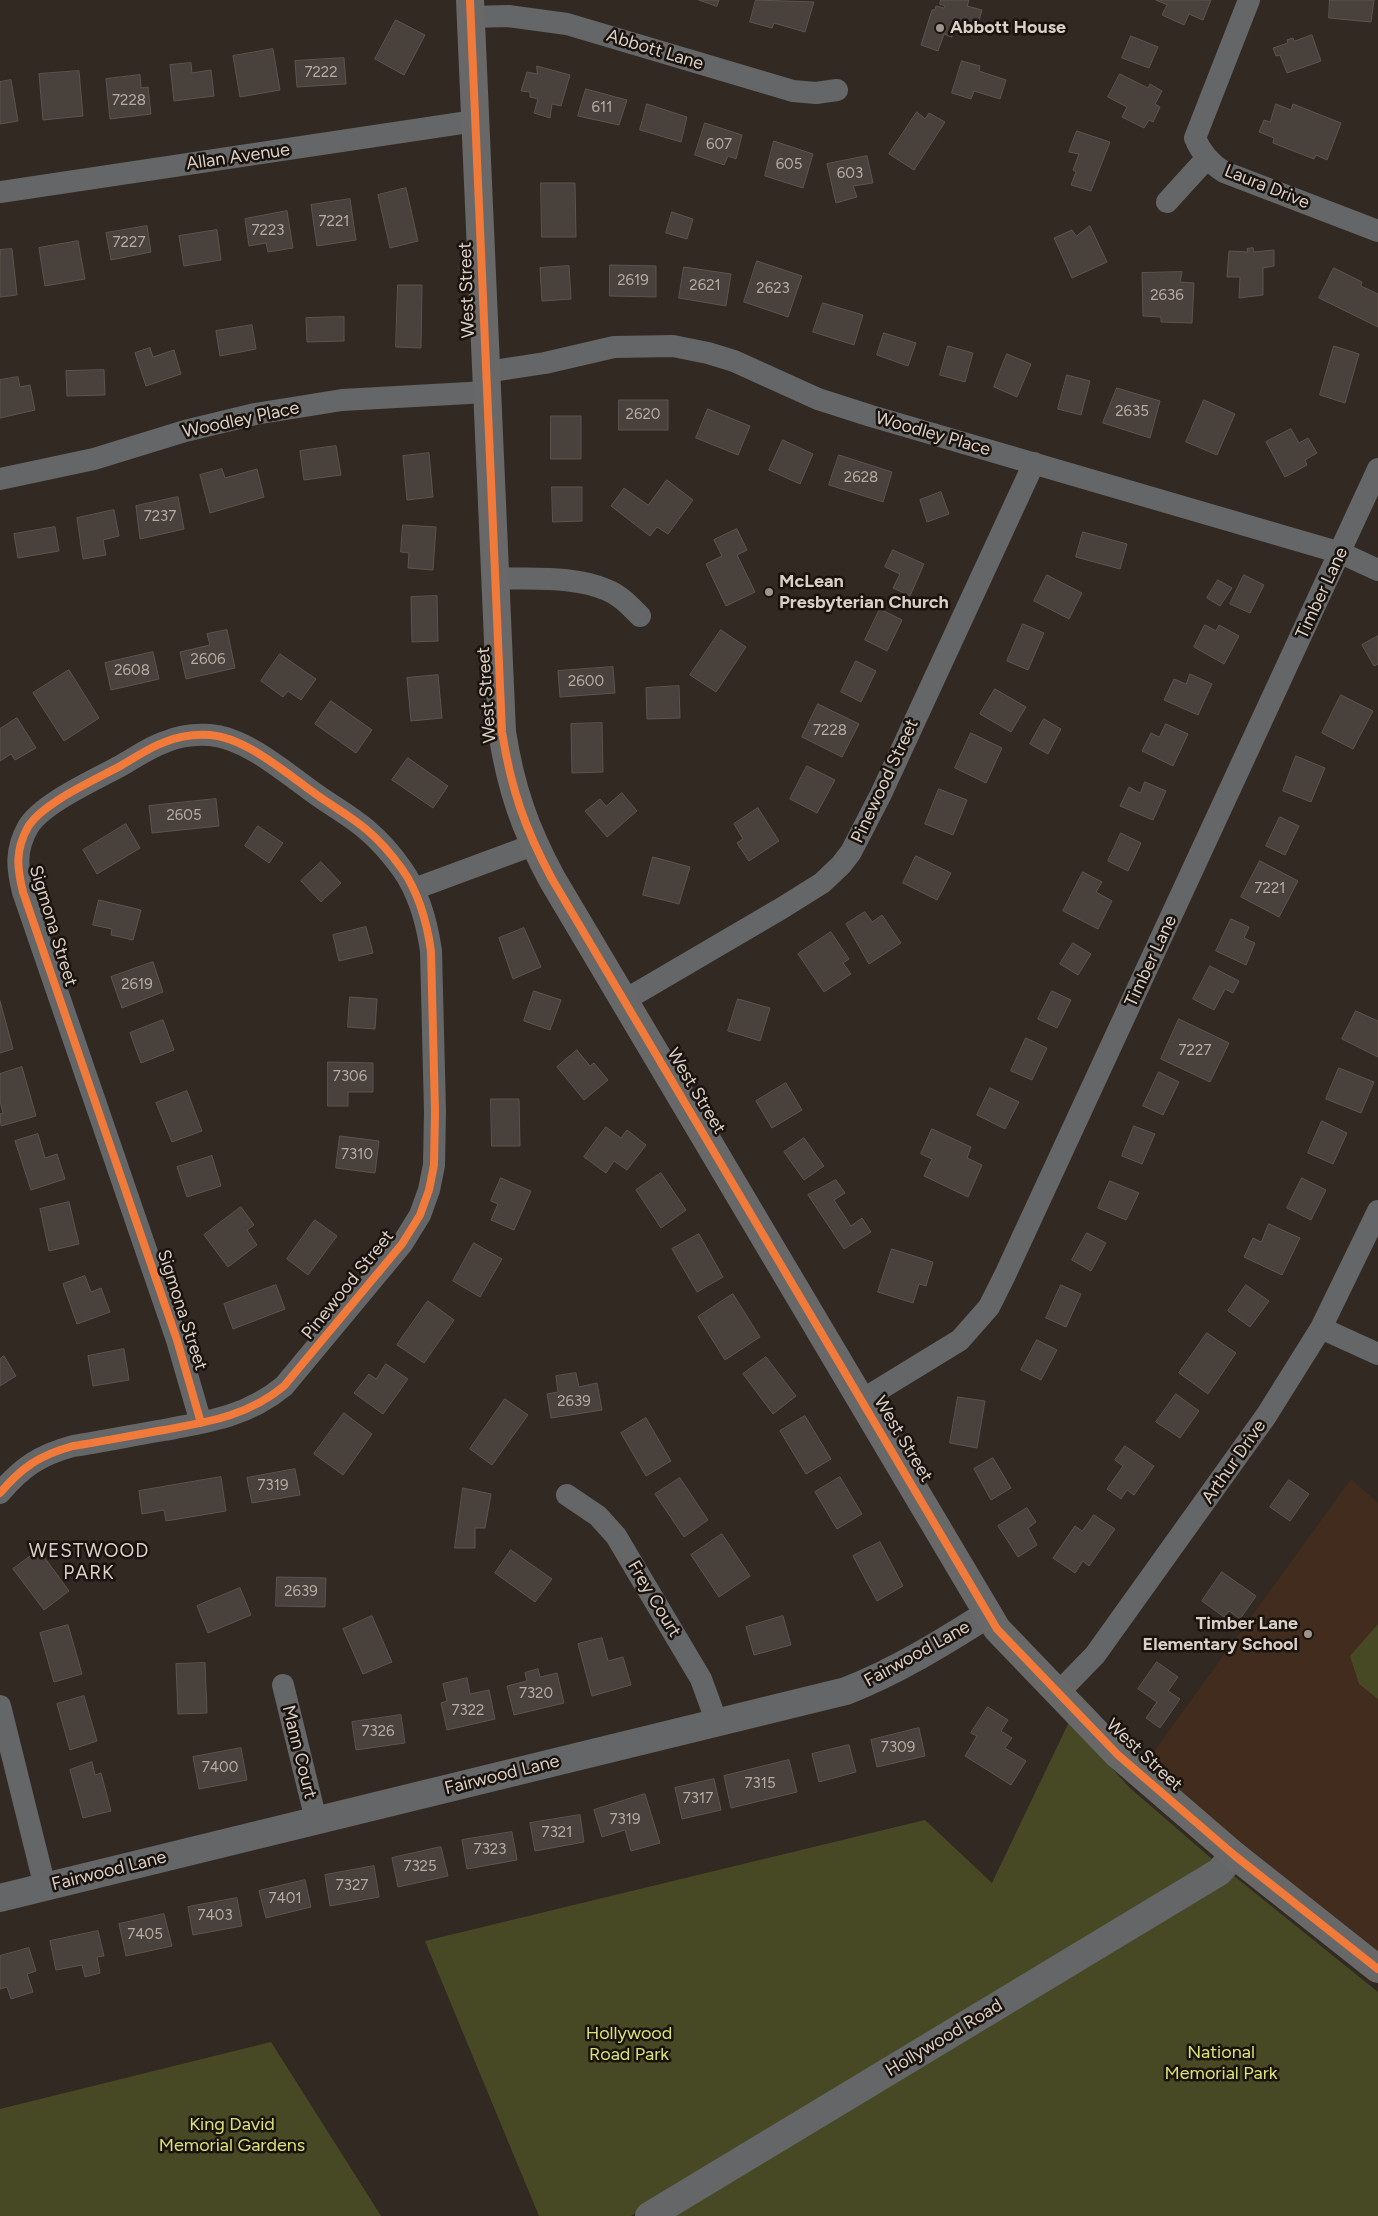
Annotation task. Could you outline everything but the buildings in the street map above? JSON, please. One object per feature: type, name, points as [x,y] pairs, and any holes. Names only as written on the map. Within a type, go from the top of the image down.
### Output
[{"type":"main road","name":"West Street","points":[[471,9],[502,732],[511,781],[519,809],[533,845],[552,880],[998,1629],[1118,1755],[1234,1855],[1378,1969]]},
{"type":"street","name":"Laura Drive","points":[[1249,0],[1195,138],[1207,158],[1224,172],[1378,231]]},
{"type":"street","name":"Abbott Lane","points":[[471,9],[567,24],[793,91],[816,93],[837,90]]},
{"type":"street","name":"Allan Avenue","points":[[0,192],[475,122]]},
{"type":"street","points":[[1167,202],[1207,158]]},
{"type":"street","name":"Woodley Place","points":[[0,479],[94,459],[185,431],[255,414],[342,400],[486,382],[545,363],[614,347],[673,346],[708,353],[734,361],[818,399],[870,416],[1341,553],[1378,570]]},
{"type":"street","name":"Pinewood Street","points":[[625,1000],[822,883],[841,865],[851,852],[881,794],[1034,463]]},
{"type":"street","name":"Timber Lane","points":[[862,1400],[960,1340],[989,1307],[1341,553],[1378,469]]},
{"type":"street","points":[[495,578],[590,584],[608,590],[626,601],[640,616]]},
{"type":"street","name":"Sigmona Street","points":[[201,1423],[177,1340],[24,892],[18,870],[17,856],[20,842],[29,825],[50,806],[164,742],[195,735],[211,735],[230,739],[252,750],[366,829],[403,870],[414,889]]},
{"type":"street","points":[[414,889],[533,845]]},
{"type":"street","name":"Pinewood Street","points":[[0,1493],[33,1461],[58,1450],[228,1417],[248,1410],[272,1396],[284,1386],[402,1244],[420,1215],[429,1190],[434,1165],[435,1112],[431,951],[428,930],[414,889]]},
{"type":"street","name":"Arthur Drive","points":[[1059,1692],[1095,1655],[1266,1416],[1321,1328],[1378,1211]]},
{"type":"street","points":[[1321,1328],[1378,1354]]},
{"type":"street","name":"Frey Court","points":[[566,1495],[598,1516],[616,1536],[701,1679],[717,1723]]},
{"type":"street","name":"Fairwood Lane","points":[[0,1898],[846,1692],[897,1669],[988,1614]]},
{"type":"street","name":"Mann Court","points":[[283,1685],[316,1820]]},
{"type":"street","points":[[0,1706],[46,1886]]},
{"type":"street","name":"Hollywood Road","points":[[649,2216],[1219,1872],[1234,1855]]},
{"type":"shaded area","name":"Timber Lane Elementary School","points":[[1351,1479],[1378,1503],[1378,1954],[1145,1764]]},
{"type":"green space","points":[[1378,1624],[1378,1699],[1359,1684],[1350,1656]]},
{"type":"green space","name":"Hollywood Road Park","points":[[1069,1722],[1130,1788],[1219,1865],[631,2216],[539,2216],[425,1941],[925,1820],[992,1883]]},
{"type":"green space","name":"National Memorial Park","points":[[1234,1876],[1378,1992],[1378,2216],[675,2216]]},
{"type":"green space","name":"King David Memorial Gardens","points":[[271,2042],[381,2216],[0,2216],[0,2109]]},
{"type":"cycle path","points":[[470,0],[502,732],[520,808],[534,843],[552,879],[997,1629],[1118,1755],[1234,1855],[1378,1969]]},
{"type":"cycle path","points":[[0,1493],[24,1469],[51,1453],[73,1446],[180,1427],[196,1424],[212,1420],[242,1411],[270,1396],[284,1386],[402,1244],[420,1215],[429,1190],[434,1165],[435,1112],[431,951],[425,919],[418,898],[402,869],[372,834],[266,758],[238,743],[210,735],[181,737],[159,744],[57,801],[45,809],[28,827],[21,843],[18,859],[23,892],[177,1340],[201,1423]]},
{"type":"place","name":"Abbott House","points":[[940,28]]},
{"type":"place","name":"McLean Presbyterian Church","points":[[769,592]]},
{"type":"place","name":"Timber Lane Elementary School","points":[[1308,1634]]},
{"type":"district","name":"WESTWOOD PARK","points":[[89,1562]]}]
